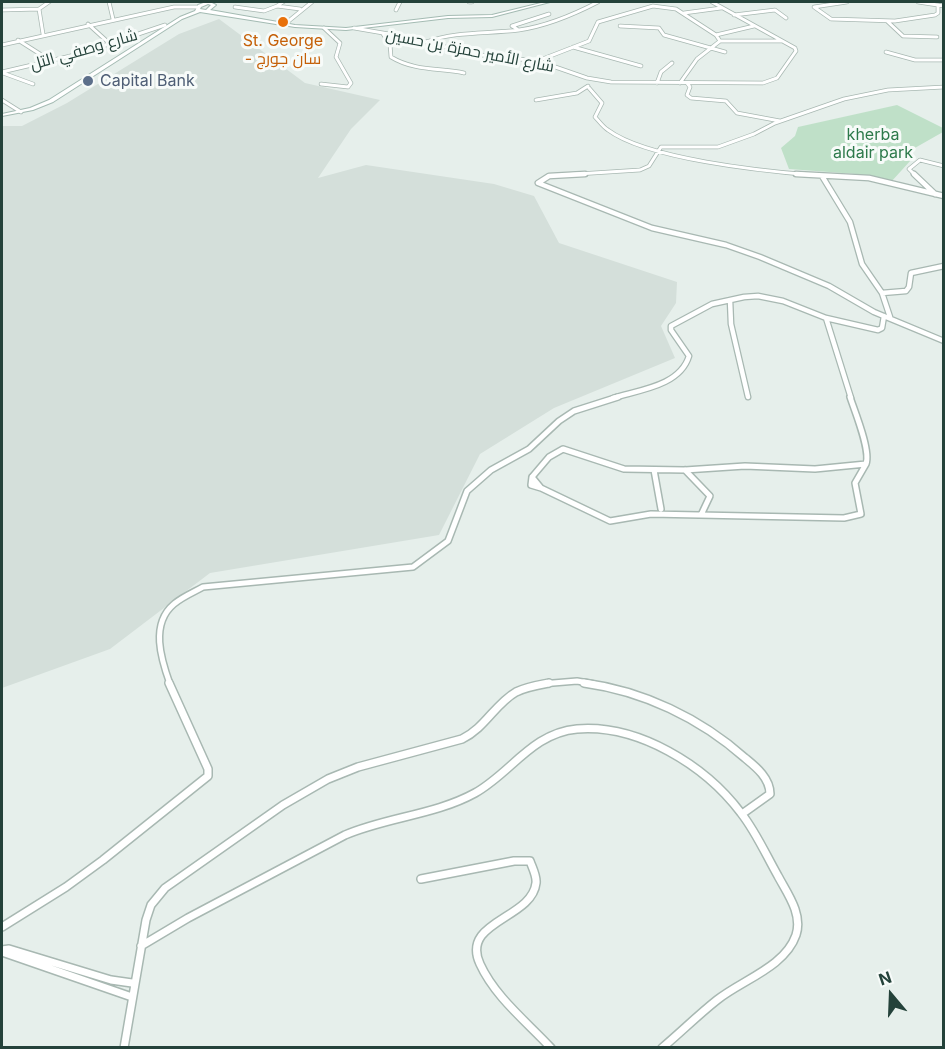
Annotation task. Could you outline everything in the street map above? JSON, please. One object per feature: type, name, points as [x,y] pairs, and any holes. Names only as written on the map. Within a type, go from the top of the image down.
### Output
[{"type":"main road","points":[[2,114],[51,101],[198,9],[285,24],[354,28],[448,17],[492,16],[548,2]]},
{"type":"main road","points":[[20,111],[53,97],[165,25],[213,3]]},
{"type":"main road","points":[[207,11],[213,3]]},
{"type":"main road","points":[[213,3],[226,13]]},
{"type":"street","points":[[2,10],[39,9],[49,2]]},
{"type":"street","points":[[109,2],[113,19]]},
{"type":"street","points":[[235,7],[264,11],[283,2]]},
{"type":"street","points":[[285,24],[300,9],[312,2]]},
{"type":"street","points":[[396,10],[400,2]]},
{"type":"street","points":[[426,42],[442,37],[519,30],[550,24],[597,2]]},
{"type":"street","points":[[712,2],[782,41]]},
{"type":"street","points":[[847,2],[814,6],[830,18],[887,21],[930,16],[938,13],[938,5]]},
{"type":"street","points":[[918,2],[944,6]]},
{"type":"street","points":[[2,45],[176,6],[198,9]]},
{"type":"street","points":[[277,6],[300,9]]},
{"type":"street","points":[[538,61],[589,41],[596,24],[602,21],[652,6],[667,7],[684,13],[716,35],[720,41]]},
{"type":"street","points":[[684,13],[722,8]]},
{"type":"street","points":[[39,9],[43,34]]},
{"type":"street","points":[[734,15],[775,10],[786,18]]},
{"type":"street","points":[[519,30],[512,26],[549,14]]},
{"type":"street","points":[[887,21],[903,36],[937,37]]},
{"type":"street","points":[[88,24],[109,43]]},
{"type":"street","name":"شارع وصفي التل","points":[[2,72],[51,61],[165,25]]},
{"type":"street","points":[[621,26],[659,28],[664,35],[725,52]]},
{"type":"street","points":[[716,35],[755,26]]},
{"type":"street","points":[[321,84],[346,87],[351,82],[336,59],[341,46],[339,40],[324,28]]},
{"type":"street","name":"شارع الأمير حمزة بن حسين","points":[[354,28],[426,42],[480,56],[538,61],[587,78],[618,83],[773,81],[796,51],[793,46],[782,41]]},
{"type":"street","points":[[143,32],[150,34]]},
{"type":"street","points":[[383,34],[390,44],[391,57],[397,61],[425,69],[465,73]]},
{"type":"street","points":[[18,40],[51,61]]},
{"type":"street","points":[[680,82],[692,63],[709,47],[720,41],[782,41]]},
{"type":"street","points":[[573,47],[641,66]]},
{"type":"street","points":[[886,52],[905,59],[944,60]]},
{"type":"street","points":[[657,83],[661,72],[672,63]]},
{"type":"street","points":[[2,72],[33,84]]},
{"type":"street","points":[[587,78],[589,87],[602,103],[595,117],[600,124],[623,138],[658,150],[712,163],[822,176],[861,177],[944,196]]},
{"type":"street","points":[[687,82],[690,87],[687,95],[691,98],[726,101],[737,113],[780,122]]},
{"type":"street","points":[[536,100],[577,93],[589,87]]},
{"type":"street","points":[[944,87],[869,93],[822,106],[718,147],[668,146],[658,150],[646,168],[549,176],[544,177],[538,184],[652,228],[726,245],[760,257],[815,280],[887,317],[944,340]]},
{"type":"street","points":[[2,100],[10,111]]},
{"type":"street","points":[[935,194],[909,169],[920,160],[944,166]]},
{"type":"street","points":[[2,927],[103,860],[208,776],[208,769],[173,694],[160,646],[161,620],[174,604],[203,587],[400,570],[416,566],[448,541],[467,490],[486,473],[529,449],[574,411],[667,381],[680,374],[689,354],[671,330],[671,326],[710,305],[750,295],[768,297],[826,318],[878,330],[882,328],[887,317],[882,293],[862,264],[849,222],[822,176]]},
{"type":"street","points":[[882,293],[906,291],[909,287],[911,273],[944,266]]},
{"type":"street","points":[[730,300],[731,324],[748,397]]},
{"type":"street","points":[[826,318],[868,460],[866,464],[855,483],[861,505],[858,516],[844,518],[646,514],[610,521],[531,485],[532,477],[549,457],[563,449],[616,467],[654,470],[737,466],[815,470],[866,464]]},
{"type":"street","points":[[654,470],[661,509]]},
{"type":"street","points":[[685,470],[710,496],[701,515]]},
{"type":"street","points":[[124,1047],[129,996],[148,913],[158,897],[200,862],[275,810],[325,780],[344,772],[466,737],[487,722],[511,695],[554,682],[590,685],[663,704],[728,742],[760,772],[771,789],[766,797],[742,814]]},
{"type":"street","points":[[141,946],[344,836],[471,795],[499,776],[529,746],[541,739],[562,732],[583,729],[634,736],[670,755],[709,781],[742,814],[794,904],[798,929],[796,936],[781,957],[726,992],[662,1047]]},
{"type":"street","points":[[421,879],[514,861],[530,861],[537,880],[532,896],[479,936],[475,948],[487,976],[513,1010],[551,1047]]},
{"type":"street","points":[[2,951],[9,949],[111,980],[132,983]]},
{"type":"street","points":[[2,951],[129,996]]},
{"type":"shaded area","points":[[219,19],[305,83],[380,100],[351,129],[318,178],[366,165],[494,184],[534,196],[559,243],[677,282],[676,303],[661,326],[675,358],[554,408],[480,454],[439,535],[210,573],[110,649],[2,688],[2,126],[22,126],[67,103],[179,34]]},
{"type":"green space","name":"kherba aldair park","points":[[897,105],[943,128],[943,132],[906,153],[911,160],[891,182],[856,174],[789,169],[781,148],[795,136],[798,127]]},
{"type":"place","name":"St. George - سان جورج","points":[[283,22]]},
{"type":"place","name":"Capital Bank","points":[[88,81]]}]
